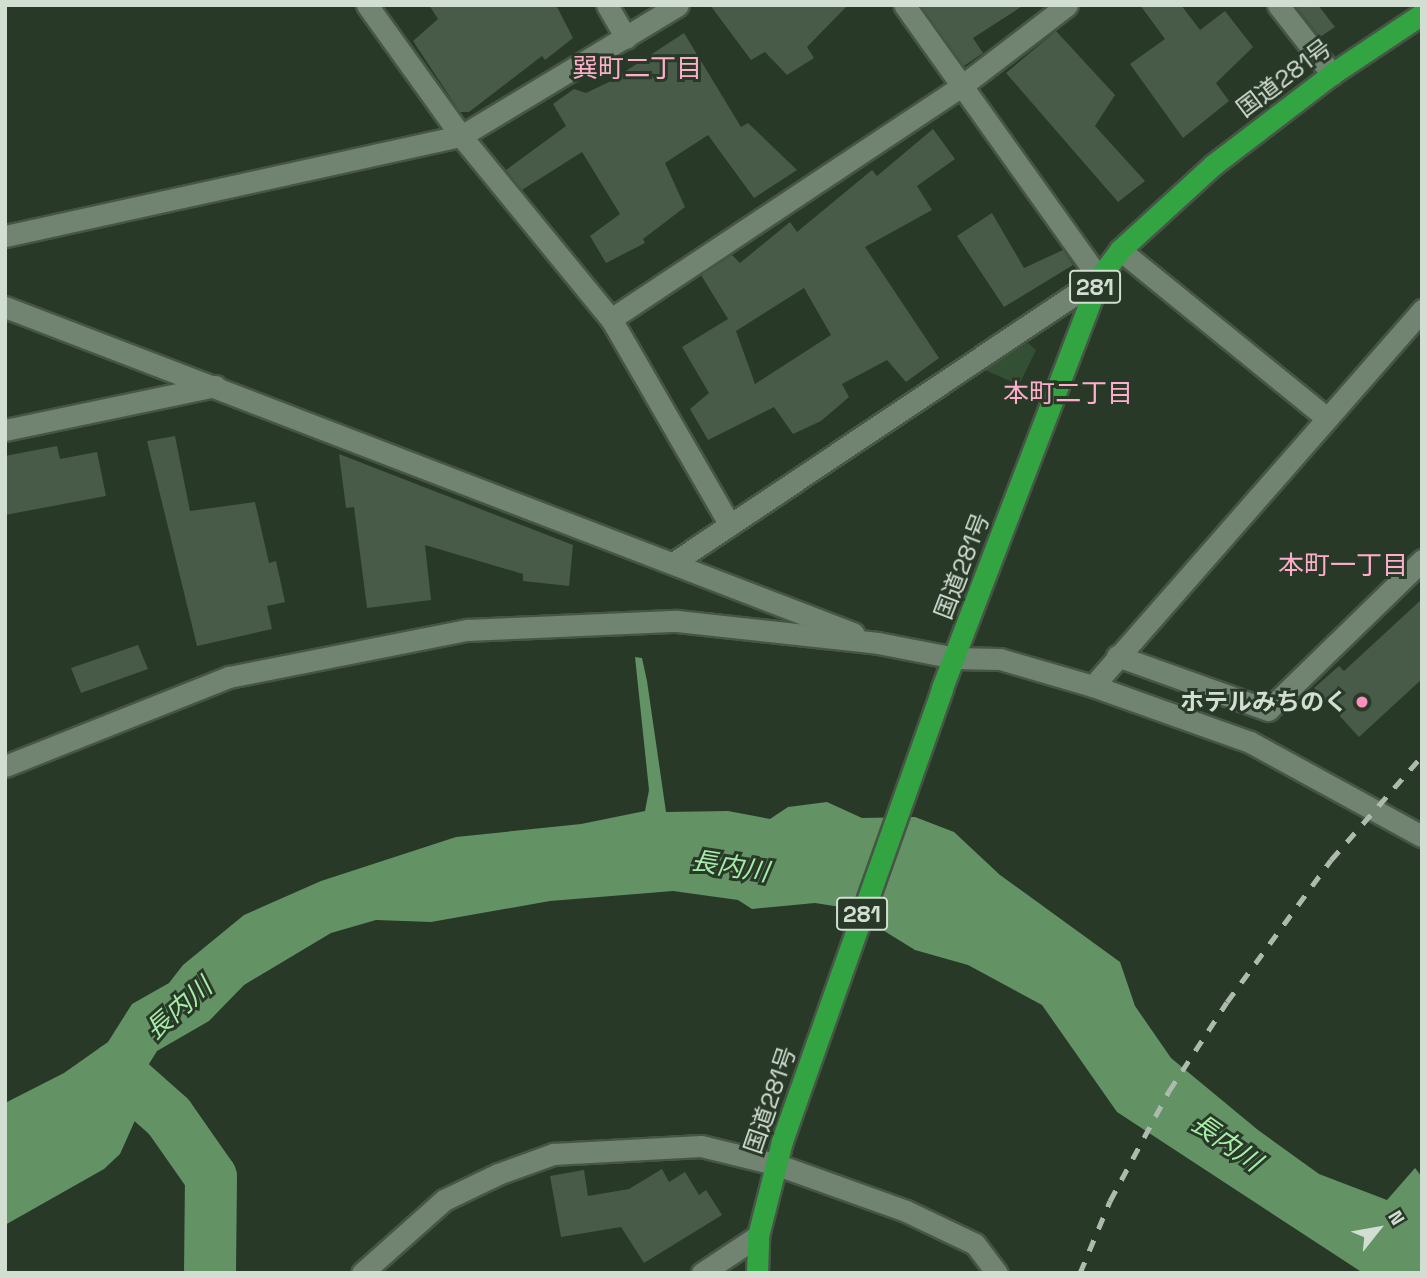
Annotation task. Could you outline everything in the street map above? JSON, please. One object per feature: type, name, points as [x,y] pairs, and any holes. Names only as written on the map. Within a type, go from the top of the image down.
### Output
[{"type":"highway","name":"国道281号","points":[[757,1273],[758,1236],[782,1141],[942,688],[1099,278],[1119,250],[1213,165],[1332,74],[1422,14]]},
{"type":"street","points":[[368,5],[461,136],[611,319],[729,523]]},
{"type":"street","points":[[607,5],[626,38]]},
{"type":"street","points":[[5,236],[461,136],[678,5]]},
{"type":"street","points":[[676,561],[729,523],[1099,278],[959,88],[904,5]]},
{"type":"street","points":[[611,319],[959,88],[1067,5]]},
{"type":"street","points":[[1278,5],[1332,74]]},
{"type":"street","points":[[1119,250],[1327,418]]},
{"type":"street","points":[[5,307],[676,561],[878,643]]},
{"type":"street","points":[[1093,686],[1422,310]]},
{"type":"street","points":[[5,430],[215,386]]},
{"type":"street","points":[[1117,656],[1268,710],[1422,560]]},
{"type":"street","points":[[5,766],[229,677],[467,630],[677,621],[878,643],[955,658],[1000,659],[1093,686],[1250,742],[1422,836]]},
{"type":"street","points":[[362,1273],[444,1200],[553,1154],[701,1146],[775,1164],[906,1211],[975,1244],[997,1273]]},
{"type":"street","points":[[702,1273],[758,1236]]},
{"type":"shaded area","points":[[1028,343],[1036,350],[1019,385],[985,370]]},
{"type":"water","name":"長内川","points":[[635,657],[642,658],[647,681],[666,812],[728,811],[770,819],[788,807],[827,802],[862,818],[915,817],[954,832],[1000,875],[1120,962],[1135,1006],[1171,1058],[1258,1130],[1319,1174],[1387,1200],[1415,1168],[1422,1177],[1422,1273],[1363,1273],[1117,1112],[1042,1005],[968,965],[915,950],[847,908],[815,903],[752,909],[738,900],[673,891],[550,901],[431,922],[376,920],[331,933],[244,985],[209,1021],[157,1051],[144,1072],[137,1116],[120,1154],[104,1169],[5,1225],[5,1103],[64,1073],[108,1042],[132,1004],[169,983],[183,965],[244,915],[321,881],[456,837],[581,824],[645,811],[649,790]]},
{"type":"building","points":[[429,5],[556,5],[573,38],[545,60],[542,56],[469,112],[460,112],[413,41],[438,19]]},
{"type":"building","points":[[710,5],[848,5],[807,47],[814,58],[787,75],[765,52],[751,60]]},
{"type":"building","points":[[920,5],[1024,5],[973,38],[983,53],[964,66]]},
{"type":"building","points":[[1140,5],[1181,5],[1200,30],[1225,11],[1253,47],[1216,83],[1229,101],[1183,138],[1130,64],[1165,39]]},
{"type":"building","points":[[1295,5],[1318,5],[1335,27],[1320,37]]},
{"type":"building","points":[[1056,31],[1115,95],[1095,126],[1145,181],[1118,202],[1006,73]]},
{"type":"building","points":[[684,33],[741,127],[748,123],[797,170],[754,198],[708,135],[665,163],[685,207],[643,239],[645,243],[606,263],[590,236],[620,214],[582,152],[522,190],[506,170],[566,126],[553,104],[574,89],[586,93],[609,82]]},
{"type":"building","points":[[933,129],[955,159],[917,186],[932,210],[865,247],[939,358],[906,382],[887,360],[842,384],[849,397],[821,421],[793,434],[774,407],[708,440],[690,409],[709,393],[682,347],[728,319],[701,275],[732,255],[740,263],[790,222],[797,232],[872,170],[877,176]],"holes":[[[804,288],[831,335],[755,384],[736,331]]]},
{"type":"building","points":[[992,213],[1024,268],[1063,250],[1073,265],[1004,307],[957,236]]},
{"type":"building","points":[[175,436],[190,511],[255,502],[269,563],[276,561],[285,602],[267,606],[272,629],[197,646],[147,441]]},
{"type":"building","points":[[57,446],[60,459],[97,452],[106,496],[5,515],[5,456]]},
{"type":"building","points":[[339,454],[573,545],[569,586],[523,581],[523,574],[425,545],[431,600],[367,608],[354,507],[346,508]]},
{"type":"building","name":"ホテルみちのく","points":[[1422,599],[1422,679],[1359,737],[1314,688],[1339,666],[1344,671]]},
{"type":"building","points":[[138,645],[148,669],[81,693],[71,668]]},
{"type":"building","points":[[662,1169],[669,1182],[685,1172],[699,1195],[706,1190],[722,1215],[644,1263],[621,1227],[561,1237],[550,1176],[584,1170],[588,1196],[629,1189]]},
{"type":"waterway","points":[[115,1069],[169,1117],[211,1177],[210,1273]]},
{"type":"railway","points":[[1080,1273],[1110,1201],[1169,1091],[1227,1002],[1331,860],[1422,756]]},
{"type":"place","name":"ホテルみちのく","points":[[1362,702]]},
{"type":"district","name":"巽町二丁目","points":[[637,69]]},
{"type":"district","name":"本町二丁目","points":[[1068,394]]},
{"type":"district","name":"本町一丁目","points":[[1343,566]]}]
